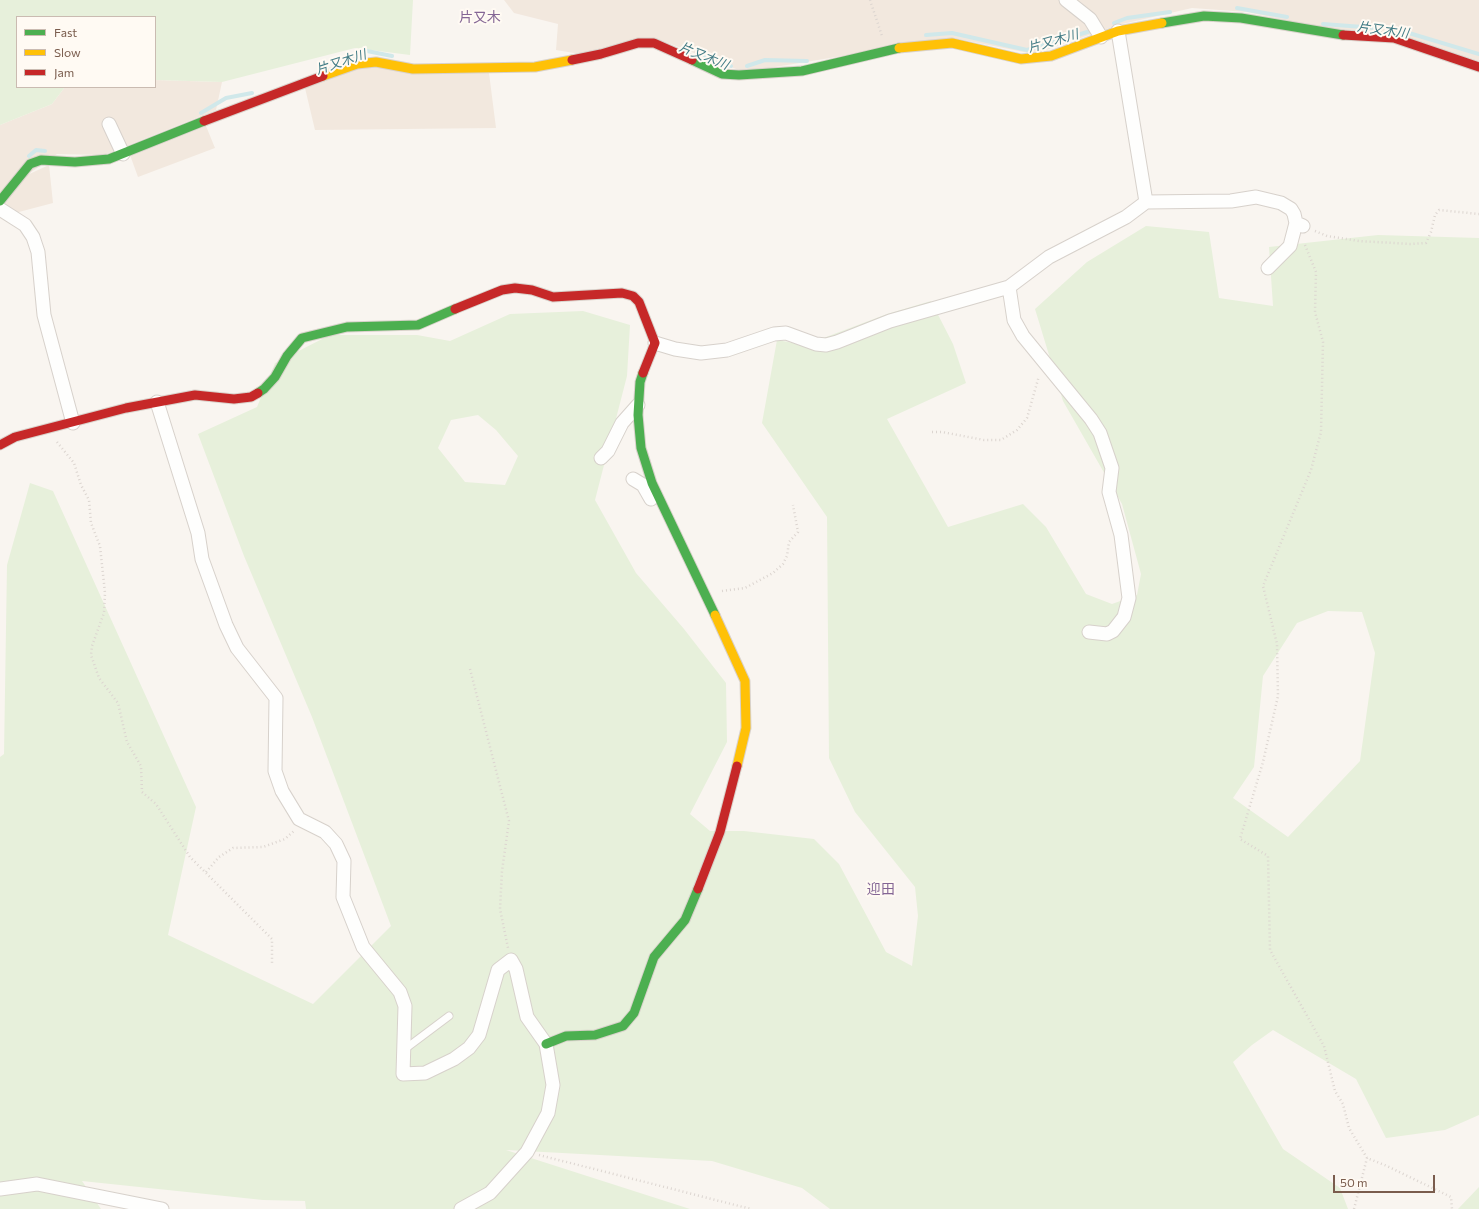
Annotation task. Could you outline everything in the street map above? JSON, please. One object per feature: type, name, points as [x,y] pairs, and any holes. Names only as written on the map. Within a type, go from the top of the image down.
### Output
[{"type":"street","points":[[1066,0],[1090,18],[1098,32]]},
{"type":"street","points":[[0,201],[30,164],[41,160],[75,162],[109,159],[120,148],[357,64],[376,62],[413,69],[535,67],[601,54],[638,43],[654,43],[722,74],[739,75],[802,71],[907,46],[945,43],[952,43],[1021,59],[1051,56],[1098,32],[1118,31],[1204,16],[1241,18],[1335,35],[1394,38],[1479,67]]},
{"type":"street","points":[[1118,31],[1146,202]]},
{"type":"street","points":[[109,124],[120,148]]},
{"type":"street","points":[[655,343],[675,349],[701,353],[727,350],[774,334],[786,333],[816,344],[826,345],[837,342],[890,321],[1009,287],[1049,257],[1126,217],[1146,202],[1231,201],[1256,197],[1281,203],[1291,209],[1300,225],[1290,246],[1268,268]]},
{"type":"street","points":[[0,209],[25,225],[33,237],[38,252],[44,315],[73,423]]},
{"type":"street","points":[[1009,287],[1014,320],[1023,336],[1094,423],[1100,433],[1112,468],[1109,492],[1121,535],[1129,598],[1124,618],[1112,631],[1107,634],[1089,632]]},
{"type":"street","points":[[0,445],[15,437],[126,408],[157,402],[195,395],[234,399],[251,397],[264,389],[275,377],[287,356],[302,338],[347,327],[405,327],[418,325],[502,290],[515,288],[532,290],[553,297],[577,297],[622,293],[633,296],[642,306],[655,343],[640,382],[638,406],[641,448],[652,483],[705,591],[744,681],[746,728],[720,832],[685,920],[654,957],[634,1013],[623,1026],[595,1036],[566,1036],[546,1044]]},
{"type":"street","points":[[157,402],[198,533],[202,559],[226,625],[237,648],[276,698],[275,771],[282,791],[300,819],[325,832],[336,844],[344,861],[343,896],[363,947],[400,992],[405,1006],[403,1074],[425,1073],[469,1048],[479,1035],[498,970],[511,960],[516,969],[527,1017],[546,1044],[553,1085],[548,1114],[527,1152],[490,1193],[461,1209]]},
{"type":"street","points":[[601,458],[608,451],[622,423],[638,406]]},
{"type":"street","points":[[633,479],[643,485],[655,505],[668,515]]},
{"type":"street","points":[[0,1188],[37,1184],[162,1209]]},
{"type":"lane","points":[[404,1049],[449,1016]]},
{"type":"path","points":[[870,0],[882,36]]},
{"type":"path","points":[[1300,225],[1327,236],[1359,241],[1410,244],[1426,243],[1431,232],[1434,215],[1439,210],[1479,214]]},
{"type":"path","points":[[1300,225],[1305,245],[1316,272],[1314,312],[1323,342],[1321,432],[1311,470],[1263,586],[1277,644],[1278,696],[1263,762],[1240,839],[1268,856],[1270,950],[1324,1046],[1336,1091],[1343,1104],[1349,1128],[1367,1158],[1451,1197],[1452,1209]]},
{"type":"path","points":[[932,432],[942,432],[984,440],[1001,440],[1017,430],[1027,418],[1043,360]]},
{"type":"path","points":[[47,429],[74,463],[81,485],[89,500],[91,523],[100,546],[105,593],[104,613],[92,646],[91,655],[99,678],[118,703],[127,742],[141,766],[142,792],[156,804],[190,857],[272,939],[272,965]]},
{"type":"path","points":[[705,591],[730,591],[746,588],[773,573],[783,564],[787,556],[789,542],[798,532],[794,505]]},
{"type":"path","points":[[470,669],[509,821],[502,871],[500,909],[511,960]]},
{"type":"path","points":[[206,872],[219,857],[233,848],[263,847],[286,839],[294,832],[300,819]]},
{"type":"path","points":[[527,1152],[751,1209]]},
{"type":"path","points":[[1354,1209],[1367,1158]]},
{"type":"shaded area","points":[[504,0],[1479,0],[1479,61],[1247,12],[1192,8],[1118,25],[1034,54],[953,38],[744,72],[655,38],[580,54],[556,50],[558,24],[514,13]]},
{"type":"shaded area","points":[[366,66],[489,73],[496,128],[315,130],[305,88]]},
{"type":"shaded area","points":[[156,80],[222,82],[216,110],[104,155],[57,154],[0,194],[0,125],[52,104],[64,88],[156,88]]},
{"type":"shaded area","points":[[206,126],[215,148],[138,177],[130,155]]},
{"type":"shaded area","points":[[49,165],[53,203],[15,213],[5,204],[25,176]]},
{"type":"green space","points":[[0,0],[413,0],[410,55],[355,48],[222,82],[156,80],[156,16],[16,16],[16,88],[64,88],[52,104],[0,125]]},
{"type":"green space","points":[[1146,226],[1209,232],[1219,298],[1273,306],[1269,247],[1378,235],[1479,238],[1479,1115],[1445,1130],[1386,1138],[1356,1079],[1273,1030],[1252,1045],[1233,1062],[1283,1149],[1340,1188],[1348,1209],[830,1209],[802,1188],[712,1161],[506,1150],[690,1209],[306,1209],[305,1201],[263,1200],[82,1181],[101,1209],[0,1209],[0,757],[4,754],[7,565],[30,483],[53,491],[196,807],[168,935],[313,1004],[391,926],[312,717],[244,556],[198,434],[257,407],[275,363],[330,335],[417,335],[450,341],[510,314],[583,311],[630,325],[627,376],[595,500],[636,573],[684,629],[726,683],[727,742],[690,814],[710,831],[744,831],[814,839],[839,864],[886,952],[912,966],[918,916],[915,887],[855,812],[829,758],[827,517],[762,423],[777,340],[805,345],[887,314],[931,301],[953,344],[966,383],[887,419],[948,527],[1023,504],[1046,527],[1086,594],[1112,604],[1137,595],[1141,574],[1122,504],[1063,401],[1035,309],[1087,262]],"holes":[[[478,415],[496,430],[518,456],[505,485],[465,482],[438,448],[451,420]],[[1328,611],[1362,612],[1375,653],[1360,761],[1288,837],[1233,798],[1254,767],[1263,676],[1297,623]]]},
{"type":"green space","points":[[1479,1187],[1479,1209],[1458,1209]]},
{"type":"waterway","name":"片又木川","points":[[1237,8],[1287,17]]},
{"type":"waterway","name":"片又木川","points":[[1114,23],[1127,18],[1170,12]]},
{"type":"waterway","name":"片又木川","points":[[1323,24],[1376,28]]},
{"type":"waterway","name":"片又木川","points":[[926,35],[952,33],[1027,50],[1094,30]]},
{"type":"waterway","name":"片又木川","points":[[1399,30],[1479,54]]},
{"type":"waterway","name":"片又木川","points":[[354,56],[367,51],[392,56]]},
{"type":"waterway","name":"片又木川","points":[[705,56],[731,66]]},
{"type":"waterway","name":"片又木川","points":[[747,66],[765,60],[807,61]]},
{"type":"waterway","name":"片又木川","points":[[201,113],[226,98],[252,93]]},
{"type":"waterway","name":"片又木川","points":[[29,156],[36,150],[45,151]]},
{"type":"traffic: fast","points":[[1162,23],[1204,16],[1241,18],[1343,35]]},
{"type":"traffic: fast","points":[[692,60],[722,74],[739,75],[802,71],[899,48]]},
{"type":"traffic: fast","points":[[0,201],[30,164],[41,160],[75,162],[109,159],[204,121]]},
{"type":"traffic: fast","points":[[258,393],[275,377],[287,356],[302,338],[347,327],[418,325],[455,309]]},
{"type":"traffic: fast","points":[[643,373],[640,382],[638,415],[641,448],[652,483],[715,615]]},
{"type":"traffic: fast","points":[[546,1044],[566,1036],[595,1035],[623,1026],[634,1013],[654,957],[685,920],[698,889]]},
{"type":"traffic: slow","points":[[899,48],[952,43],[1021,59],[1051,56],[1118,31],[1162,23]]},
{"type":"traffic: slow","points":[[323,76],[357,64],[376,62],[413,69],[535,67],[572,60]]},
{"type":"traffic: slow","points":[[715,615],[745,681],[746,728],[737,766]]},
{"type":"traffic: jam","points":[[1343,35],[1394,38],[1479,67]]},
{"type":"traffic: jam","points":[[572,60],[601,54],[638,43],[654,43],[692,60]]},
{"type":"traffic: jam","points":[[204,121],[323,76]]},
{"type":"traffic: jam","points":[[455,309],[502,290],[515,288],[532,290],[553,297],[622,293],[633,296],[639,302],[655,343],[643,373]]},
{"type":"traffic: jam","points":[[0,445],[15,437],[126,408],[195,395],[234,399],[251,397],[258,393]]},
{"type":"traffic: jam","points":[[698,889],[720,832],[737,766]]},
{"type":"district","name":"片又木","points":[[480,17]]},
{"type":"district","name":"迎田","points":[[881,889]]}]
